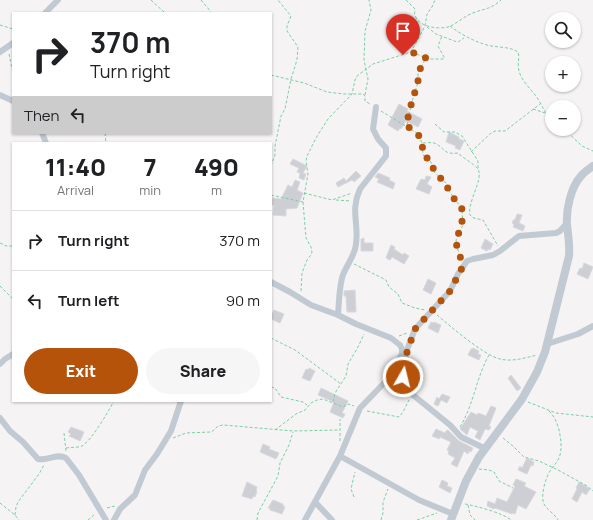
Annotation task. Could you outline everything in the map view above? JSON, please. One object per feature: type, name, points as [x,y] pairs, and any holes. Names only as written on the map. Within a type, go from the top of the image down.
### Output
[{"type":"street","points":[[48,0],[56,2]]},
{"type":"street","points":[[46,12],[56,2]]},
{"type":"street","points":[[0,52],[12,44]]},
{"type":"street","points":[[0,95],[12,101]]},
{"type":"street","points":[[338,315],[342,277],[351,261],[356,243],[354,216],[356,201],[360,189],[386,156],[386,148],[378,139],[372,125],[376,114],[376,107]]},
{"type":"street","points":[[341,454],[359,467],[450,515],[473,467],[484,448],[495,436],[522,399],[537,372],[546,348],[569,256],[570,245],[567,223],[570,198],[574,187],[581,176],[593,166]]},
{"type":"street","points":[[305,520],[341,454],[360,408],[390,378],[415,329],[450,291],[467,261],[500,251],[519,236],[556,233],[560,231],[567,223]]},
{"type":"street","points":[[272,283],[311,305],[391,338],[400,345],[404,352],[403,377],[412,394],[450,425],[463,438],[484,448]]},
{"type":"street","points":[[546,348],[593,326]]},
{"type":"street","points":[[1,361],[12,355]]},
{"type":"street","points":[[114,520],[120,510],[135,495],[147,466],[164,444],[174,424],[181,402]]},
{"type":"street","points":[[0,418],[10,431],[23,442],[34,456],[40,460],[46,460],[58,456],[66,458],[79,475],[106,520]]},
{"type":"street","points":[[315,502],[332,520]]},
{"type":"path","points":[[151,0],[164,12]]},
{"type":"path","points":[[200,0],[211,12]]},
{"type":"path","points":[[272,164],[275,157],[275,142],[281,116],[286,105],[291,79],[297,60],[298,47],[287,31],[287,26],[291,16],[278,0]]},
{"type":"path","points":[[369,0],[371,10],[366,26],[364,60],[368,79],[365,100],[417,133],[422,143],[423,155],[430,160],[435,173],[446,183],[449,192],[462,209],[462,225],[456,243],[463,266]]},
{"type":"path","points":[[406,0],[415,9],[417,19],[432,32],[458,42],[465,37]]},
{"type":"path","points":[[411,52],[426,26],[427,14],[435,0]]},
{"type":"path","points":[[426,26],[436,28],[450,26],[472,13],[494,6],[501,0]]},
{"type":"path","points":[[0,25],[12,29]]},
{"type":"path","points":[[450,26],[465,37],[489,46],[517,51],[519,58],[519,71],[545,112]]},
{"type":"path","points":[[300,298],[302,272],[312,252],[306,238],[303,202],[308,174],[306,161],[312,147],[328,119],[352,94],[357,76],[365,69],[379,62],[411,52],[426,58],[444,59],[438,48],[442,36]]},
{"type":"path","points":[[8,48],[12,68]]},
{"type":"path","points":[[406,126],[418,82],[418,73],[426,58]]},
{"type":"path","points":[[272,75],[311,85],[327,92],[361,94],[365,96]]},
{"type":"path","points":[[471,152],[491,133],[496,131],[505,131],[540,104]]},
{"type":"path","points":[[532,109],[545,113]]},
{"type":"path","points":[[435,124],[444,132],[455,132],[462,136],[478,161],[479,176],[469,208],[470,215],[474,218],[480,218],[483,220],[500,251]]},
{"type":"path","points":[[571,136],[582,146],[593,151]]},
{"type":"path","points":[[422,143],[436,144],[449,154],[458,153],[478,170]]},
{"type":"path","points":[[336,200],[360,189]]},
{"type":"path","points":[[304,193],[332,200],[356,201]]},
{"type":"path","points":[[272,195],[303,202]]},
{"type":"path","points":[[0,243],[6,246],[12,246]]},
{"type":"path","points":[[351,261],[386,280],[389,287],[398,294],[402,302],[415,308],[432,310],[462,335],[498,359],[515,360],[546,348]]},
{"type":"path","points":[[0,286],[12,298]]},
{"type":"path","points":[[332,403],[335,393],[342,384],[347,373],[348,364],[358,347],[366,327]]},
{"type":"path","points":[[391,338],[415,329]]},
{"type":"path","points":[[272,338],[295,350],[342,384]]},
{"type":"path","points":[[457,432],[472,401],[480,372],[489,354]]},
{"type":"path","points":[[272,387],[275,388],[281,397],[303,402],[308,406]]},
{"type":"path","points":[[274,430],[320,399],[343,407],[348,404],[370,412],[399,417],[412,394]]},
{"type":"path","points":[[522,399],[549,411],[593,417]]},
{"type":"path","points":[[66,448],[80,447],[85,444],[100,424],[113,402]]},
{"type":"path","points":[[549,411],[555,418],[561,440],[560,455],[558,461],[548,475],[543,490],[543,500],[544,504],[558,520]]},
{"type":"path","points":[[340,420],[341,454]]},
{"type":"path","points":[[164,444],[186,433],[212,432],[218,425],[293,431],[340,430]]},
{"type":"path","points":[[257,520],[258,513],[278,476],[280,463],[293,431]]},
{"type":"path","points":[[64,433],[66,458]]},
{"type":"path","points":[[495,436],[499,436],[504,439],[524,457],[539,461],[581,482],[593,491]]},
{"type":"path","points":[[15,515],[18,502],[44,467],[44,464],[40,460]]},
{"type":"path","points":[[354,497],[351,492],[351,484],[359,467]]},
{"type":"path","points":[[473,467],[494,472],[499,480],[513,488]]},
{"type":"path","points":[[381,520],[383,513],[383,502],[390,484]]},
{"type":"path","points":[[0,503],[19,520]]},
{"type":"path","points":[[457,503],[478,507],[507,517],[511,520]]},
{"type":"path","points":[[467,504],[469,514],[475,520]]},
{"type":"path","points":[[88,520],[101,510]]},
{"type":"path","points":[[417,520],[450,515]]},
{"type":"building","points":[[399,104],[408,109],[407,111],[422,119],[418,127],[406,121],[398,131],[388,125]]},
{"type":"building","points":[[449,132],[464,141],[460,150],[455,148],[456,146],[446,142]]},
{"type":"building","points":[[293,159],[307,166],[303,173],[306,174],[304,180],[299,178],[300,173],[297,172],[299,168],[290,164]]},
{"type":"building","points":[[356,171],[361,176],[354,182],[352,180],[338,187],[336,183],[344,178],[346,181]]},
{"type":"building","points":[[378,173],[390,178],[389,180],[395,183],[393,189],[377,182],[379,179],[375,177]]},
{"type":"building","points":[[426,176],[431,177],[427,184],[432,187],[429,194],[416,189],[421,179],[425,180]]},
{"type":"building","points":[[295,180],[300,182],[297,190],[303,193],[297,208],[286,209],[286,216],[273,215],[274,205],[272,205],[272,198],[281,199],[288,185],[292,187]]},
{"type":"building","points":[[517,214],[522,215],[519,223],[525,226],[523,231],[513,227],[514,224],[512,223]]},
{"type":"building","points":[[364,238],[364,243],[373,243],[373,251],[361,251],[361,239]]},
{"type":"building","points":[[485,239],[493,244],[490,250],[488,249],[487,251],[481,248]]},
{"type":"building","points":[[391,245],[403,255],[404,253],[409,256],[404,264],[392,257],[390,260],[386,258]]},
{"type":"building","points":[[584,263],[593,267],[588,279],[577,274],[580,268],[582,269]]},
{"type":"building","points":[[428,279],[436,283],[431,294],[423,290]]},
{"type":"building","points":[[355,290],[356,312],[347,312],[346,296],[344,296],[344,291]]},
{"type":"building","points":[[274,310],[284,314],[280,323],[272,319]]},
{"type":"building","points":[[431,322],[441,325],[438,333],[428,328]]},
{"type":"building","points":[[473,348],[479,351],[478,354],[481,355],[479,360],[468,355]]},
{"type":"building","points":[[411,366],[419,372],[415,380],[408,376]]},
{"type":"building","points":[[309,368],[315,371],[310,381],[302,378],[306,369],[308,370]]},
{"type":"building","points":[[511,375],[521,388],[517,391],[508,378]]},
{"type":"building","points":[[321,388],[348,401],[342,413],[345,414],[343,418],[330,412],[334,402],[318,395]]},
{"type":"building","points":[[442,394],[450,397],[447,403],[441,400],[438,406],[434,404],[437,397],[439,399]]},
{"type":"building","points":[[491,406],[496,408],[489,426],[491,427],[489,430],[485,429],[480,440],[475,437],[478,431],[470,427],[467,435],[460,429],[471,412],[477,415],[478,413],[486,416]]},
{"type":"building","points":[[71,427],[84,432],[80,441],[69,436],[71,434],[68,432]]},
{"type":"building","points":[[436,429],[445,433],[447,430],[449,431],[459,441],[473,448],[468,454],[464,451],[457,467],[451,464],[455,458],[448,454],[449,451],[447,450],[451,442],[440,437],[439,439],[432,436]]},
{"type":"building","points":[[263,444],[270,447],[269,449],[279,453],[276,459],[260,452]]},
{"type":"building","points":[[527,458],[534,462],[527,474],[518,470],[520,466],[522,468]]},
{"type":"building","points":[[516,479],[526,483],[524,486],[536,492],[526,509],[518,505],[515,514],[512,514],[487,506],[488,501],[495,504],[497,498],[507,502],[515,486],[513,485]]},
{"type":"building","points":[[442,480],[448,483],[447,486],[452,488],[450,493],[439,487]]},
{"type":"building","points":[[247,482],[257,487],[255,497],[253,496],[252,499],[242,496]]},
{"type":"building","points":[[579,482],[590,489],[586,495],[582,492],[577,502],[572,499]]},
{"type":"building","points":[[273,500],[283,504],[285,507],[282,514],[268,508]]},
{"type":"route","points":[[403,55],[411,52],[426,58],[418,73],[419,79],[406,126],[414,130],[419,135],[422,143],[423,155],[430,160],[435,173],[446,183],[449,192],[462,209],[462,225],[456,243],[463,266],[450,291],[415,329],[406,355],[403,377]]}]
